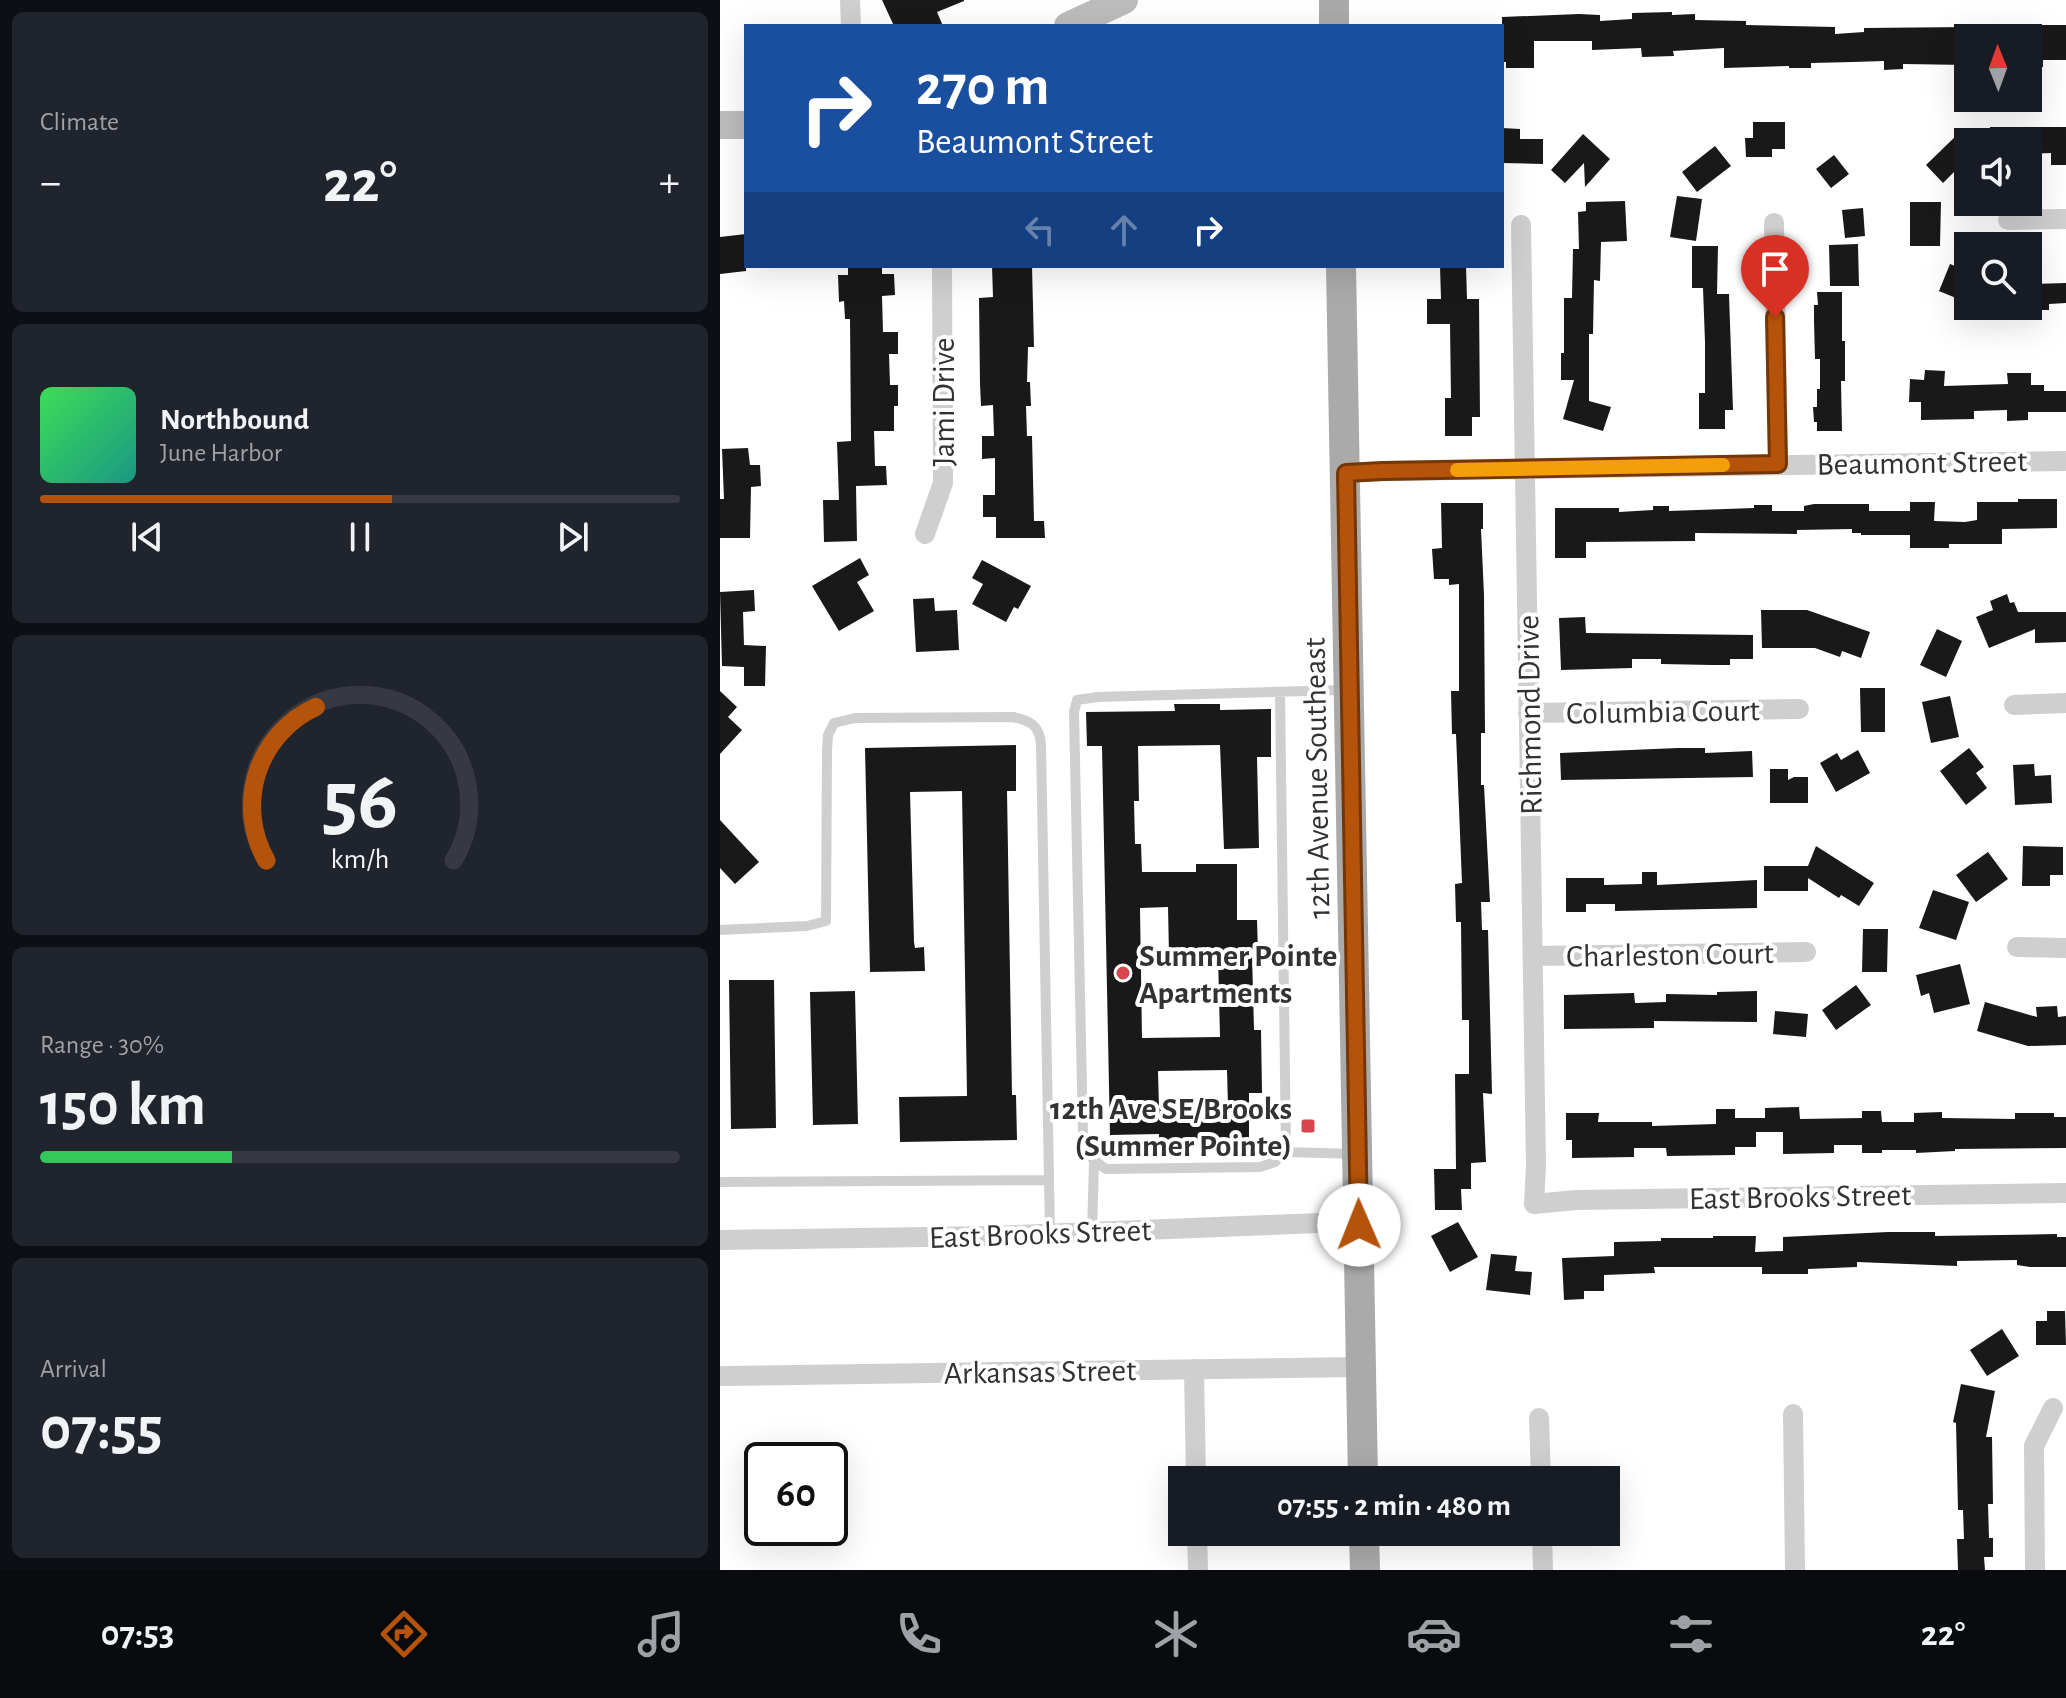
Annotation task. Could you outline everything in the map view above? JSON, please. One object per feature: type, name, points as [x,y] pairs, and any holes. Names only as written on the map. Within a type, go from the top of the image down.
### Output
[{"type":"main road","points":[[1334,0],[1334,24]]},
{"type":"main road","name":"12th Avenue Southeast","points":[[1341,268],[1363,1466]]},
{"type":"main road","points":[[1364,1546],[1365,1570]]},
{"type":"street","points":[[850,0],[851,24]]},
{"type":"street","points":[[1072,24],[1124,0]]},
{"type":"street","points":[[720,125],[744,125]]},
{"type":"street","points":[[2008,220],[2066,219]]},
{"type":"street","points":[[1774,223],[1778,464]]},
{"type":"street","name":"Richmond Drive","points":[[1521,225],[1534,1204]]},
{"type":"street","name":"Jami Drive","points":[[925,534],[943,483],[942,268]]},
{"type":"street","name":"Beaumont Street","points":[[1346,473],[2066,461]]},
{"type":"street","points":[[2014,705],[2066,703]]},
{"type":"street","name":"Columbia Court","points":[[1528,713],[1799,709]]},
{"type":"street","points":[[2017,947],[2066,948]]},
{"type":"street","name":"Charleston Court","points":[[1533,956],[1806,952]]},
{"type":"street","name":"East Brooks Street","points":[[1534,1204],[1635,1198],[2066,1193]]},
{"type":"street","name":"East Brooks Street","points":[[720,1240],[1092,1232],[1319,1223],[1359,1225]]},
{"type":"street","name":"Arkansas Street","points":[[720,1376],[1361,1367]]},
{"type":"street","points":[[1194,1369],[1196,1466]]},
{"type":"street","points":[[2035,1570],[2034,1446],[2053,1408]]},
{"type":"street","points":[[1793,1414],[1795,1570]]},
{"type":"street","points":[[1539,1418],[1541,1466]]},
{"type":"street","points":[[1197,1546],[1198,1570]]},
{"type":"street","points":[[1542,1546],[1543,1570]]},
{"type":"lane","points":[[1350,690],[1086,697],[1077,700],[1074,712],[1085,1150],[1106,1169],[1260,1167],[1275,1162],[1286,1152],[1358,1154]]},
{"type":"lane","points":[[1280,692],[1286,1152]]},
{"type":"lane","points":[[720,930],[807,926],[826,921],[827,751],[828,735],[834,723],[855,718],[1013,717],[1028,720],[1036,726],[1041,745],[1050,1233]]},
{"type":"lane","points":[[1092,1232],[1094,1161]]},
{"type":"lane","points":[[720,1182],[1049,1180]]},
{"type":"building","points":[[882,0],[964,0],[937,12],[942,24],[893,24]]},
{"type":"building","points":[[1672,12],[1672,15],[1695,14],[1695,20],[1746,21],[1746,25],[1835,27],[1835,34],[1864,32],[1864,28],[1954,27],[1954,65],[1903,64],[1903,69],[1884,70],[1884,61],[1811,63],[1811,68],[1724,68],[1724,48],[1673,51],[1674,56],[1642,57],[1641,48],[1592,50],[1592,41],[1534,41],[1534,68],[1506,68],[1502,17],[1579,14],[1600,15],[1600,21],[1632,19],[1632,13]]},
{"type":"building","points":[[2042,25],[2066,25],[2066,60],[2043,60],[2043,67]]},
{"type":"building","points":[[1753,122],[1785,122],[1785,149],[1772,149],[1772,157],[1746,157],[1745,138],[1753,138]]},
{"type":"building","points":[[2066,127],[2066,165],[2051,165],[2051,153],[2042,153],[2042,128],[1990,128]]},
{"type":"building","points":[[1504,128],[1520,129],[1520,139],[1543,139],[1543,164],[1504,163]]},
{"type":"building","points":[[1583,134],[1610,159],[1585,187],[1584,163],[1565,183],[1551,170]]},
{"type":"building","points":[[1954,138],[1954,172],[1943,183],[1926,165]]},
{"type":"building","points":[[1715,146],[1731,166],[1697,192],[1682,172]]},
{"type":"building","points":[[1834,155],[1849,174],[1831,188],[1816,169]]},
{"type":"building","points":[[1677,196],[1702,199],[1696,241],[1670,237]]},
{"type":"building","points":[[1625,201],[1627,241],[1601,242],[1600,281],[1594,280],[1593,334],[1589,334],[1589,401],[1611,407],[1603,431],[1563,419],[1574,380],[1561,380],[1564,298],[1572,298],[1573,249],[1579,249],[1578,212],[1586,211],[1586,202]]},
{"type":"building","points":[[1910,202],[1941,202],[1940,246],[1910,246]]},
{"type":"building","points":[[1863,208],[1865,236],[1845,238],[1842,210]]},
{"type":"building","points":[[744,234],[746,271],[720,274],[720,237]]},
{"type":"building","points":[[1858,244],[1859,286],[1830,286],[1829,245]]},
{"type":"building","points":[[1692,246],[1718,246],[1717,294],[1729,294],[1733,410],[1725,410],[1725,429],[1699,429],[1699,393],[1705,393],[1703,288],[1692,288]]},
{"type":"building","points":[[1950,264],[1954,266],[1954,297],[1939,291]]},
{"type":"building","points":[[848,268],[882,268],[882,274],[894,274],[895,295],[882,296],[883,332],[898,332],[898,354],[889,354],[890,385],[898,385],[898,406],[894,406],[894,431],[874,431],[875,466],[886,466],[887,485],[856,486],[857,541],[824,542],[823,500],[839,500],[837,442],[851,441],[850,319],[845,319],[844,301],[839,302],[838,275],[848,275]]},
{"type":"building","points":[[992,268],[1032,268],[1034,347],[1028,347],[1027,382],[1030,382],[1031,406],[1026,406],[1027,436],[1032,436],[1034,521],[1044,521],[1045,538],[996,538],[996,517],[983,517],[983,495],[995,495],[995,458],[982,459],[982,436],[994,436],[993,405],[981,406],[979,298],[993,297]]},
{"type":"building","points":[[1440,268],[1466,268],[1467,299],[1479,299],[1480,417],[1472,417],[1472,436],[1445,436],[1445,398],[1451,398],[1450,324],[1427,324],[1427,299],[1441,299]]},
{"type":"building","points":[[2066,283],[2066,303],[2049,304],[2049,310],[2042,310],[2042,284]]},
{"type":"building","points":[[1817,292],[1842,292],[1845,381],[1841,381],[1842,431],[1817,431],[1817,422],[1814,422],[1813,407],[1817,407],[1817,389],[1820,389],[1820,359],[1815,359],[1814,305],[1818,305]]},
{"type":"building","points":[[1925,370],[1945,371],[1944,386],[2008,384],[2007,373],[2031,373],[2031,385],[2044,385],[2044,391],[2066,391],[2066,412],[2028,412],[2028,420],[2007,421],[2007,410],[1974,411],[1974,419],[1921,420],[1921,402],[1909,402],[1910,379],[1924,380]]},
{"type":"building","points":[[748,448],[750,465],[760,465],[761,486],[751,487],[750,538],[720,538],[720,499],[724,499],[722,449]]},
{"type":"building","points":[[2018,499],[2057,499],[2057,528],[2002,529],[2002,544],[1949,544],[1949,548],[1910,548],[1910,535],[1861,535],[1852,533],[1852,529],[1797,530],[1797,534],[1695,533],[1695,541],[1586,542],[1586,558],[1555,558],[1555,508],[1619,508],[1619,512],[1653,510],[1653,506],[1669,506],[1669,511],[1772,505],[1772,511],[1804,511],[1804,506],[1814,504],[1869,504],[1869,511],[1910,511],[1910,502],[1935,502],[1934,521],[1965,522],[1977,520],[1977,502],[2018,502]]},
{"type":"building","points":[[1441,503],[1483,503],[1485,733],[1481,733],[1481,785],[1484,785],[1490,902],[1481,902],[1482,930],[1488,930],[1492,1094],[1483,1093],[1486,1162],[1471,1163],[1471,1189],[1461,1189],[1462,1210],[1435,1210],[1434,1169],[1456,1169],[1455,1074],[1469,1074],[1469,1020],[1462,1020],[1461,922],[1456,922],[1455,884],[1462,883],[1456,734],[1452,734],[1451,691],[1459,691],[1459,584],[1449,585],[1449,579],[1434,579],[1432,549],[1442,548]]},
{"type":"building","points":[[860,558],[869,575],[857,582],[874,611],[839,631],[812,586]]},
{"type":"building","points":[[982,560],[1031,586],[1018,609],[1014,607],[1006,622],[972,604],[983,584],[972,578]]},
{"type":"building","points":[[754,590],[755,611],[743,612],[744,645],[766,646],[765,686],[744,686],[744,667],[722,666],[720,592]]},
{"type":"building","points":[[2007,594],[2018,612],[2066,612],[2066,642],[2035,643],[2035,629],[1989,648],[1976,617],[1993,610],[1990,601]]},
{"type":"building","points":[[934,598],[935,611],[957,610],[959,650],[916,652],[913,599]]},
{"type":"building","points":[[1761,610],[1807,610],[1870,632],[1861,658],[1842,651],[1840,657],[1815,648],[1762,648]]},
{"type":"building","points":[[1585,617],[1586,633],[1753,635],[1753,659],[1730,659],[1730,665],[1712,665],[1661,664],[1661,659],[1632,659],[1632,668],[1561,670],[1559,618]]},
{"type":"building","points":[[1937,629],[1962,641],[1946,677],[1920,665]]},
{"type":"building","points":[[1860,688],[1885,688],[1885,732],[1861,732]]},
{"type":"building","points":[[720,691],[737,707],[728,717],[742,730],[720,754]]},
{"type":"building","points":[[1950,696],[1959,737],[1931,743],[1922,702]]},
{"type":"building","points":[[1174,704],[1220,704],[1220,710],[1271,709],[1271,757],[1257,757],[1259,848],[1224,849],[1220,745],[1138,746],[1139,801],[1134,801],[1135,844],[1141,844],[1142,872],[1196,872],[1196,864],[1237,864],[1237,920],[1257,920],[1258,954],[1252,954],[1254,1030],[1261,1030],[1262,1093],[1249,1093],[1249,1141],[1159,1143],[1159,1134],[1110,1135],[1102,746],[1087,746],[1086,712],[1175,711]],"holes":[[[1168,907],[1169,955],[1218,954],[1220,1037],[1142,1038],[1140,908]],[[1227,1070],[1228,1107],[1159,1108],[1158,1071]]]},
{"type":"building","points":[[1016,745],[1016,791],[1007,791],[1012,1095],[1016,1095],[1017,1140],[900,1142],[899,1097],[967,1096],[962,791],[910,792],[914,942],[915,948],[924,947],[925,971],[870,972],[865,748]]},
{"type":"building","points":[[1705,748],[1705,753],[1752,751],[1753,777],[1561,780],[1560,753]]},
{"type":"building","points":[[1969,748],[1984,767],[1976,773],[1987,788],[1966,805],[1940,771]]},
{"type":"building","points":[[1858,750],[1870,773],[1836,792],[1820,763],[1837,753],[1841,760]]},
{"type":"building","points":[[2034,764],[2035,776],[2051,775],[2052,803],[2015,805],[2013,765]]},
{"type":"building","points":[[1770,769],[1788,769],[1788,780],[1808,777],[1808,803],[1770,803]]},
{"type":"building","points":[[720,820],[759,862],[735,884],[720,868]]},
{"type":"building","points":[[1816,846],[1874,883],[1859,906],[1841,895],[1839,898],[1808,878],[1808,891],[1764,891],[1764,866],[1808,866]]},
{"type":"building","points":[[2023,846],[2063,847],[2063,875],[2050,875],[2050,886],[2022,886]]},
{"type":"building","points":[[1988,852],[2008,879],[1976,902],[1956,875]]},
{"type":"building","points":[[1642,872],[1657,872],[1657,885],[1757,880],[1757,908],[1615,911],[1615,904],[1586,904],[1586,912],[1566,912],[1566,878],[1604,878],[1604,885],[1642,884]]},
{"type":"building","points":[[1933,890],[1969,902],[1956,940],[1919,928]]},
{"type":"building","points":[[1863,929],[1888,929],[1887,972],[1862,972]]},
{"type":"building","points":[[1960,964],[1970,1004],[1934,1013],[1929,993],[1921,996],[1916,975]]},
{"type":"building","points":[[729,980],[774,980],[776,1128],[731,1129]]},
{"type":"building","points":[[1856,985],[1871,1005],[1836,1030],[1822,1010]]},
{"type":"building","points":[[855,991],[858,1124],[813,1125],[810,992]]},
{"type":"building","points":[[1757,991],[1757,1022],[1654,1021],[1654,1028],[1564,1029],[1564,995],[1634,993],[1635,1003],[1666,1002],[1666,994],[1717,995],[1717,992]]},
{"type":"building","points":[[1985,1002],[2037,1017],[2036,1007],[2057,1006],[2058,1017],[2066,1016],[2066,1045],[2028,1046],[1977,1031]]},
{"type":"building","points":[[1775,1011],[1808,1014],[1806,1037],[1773,1034]]},
{"type":"building","points":[[1799,1107],[1800,1119],[1862,1118],[1862,1111],[1881,1111],[1882,1122],[1914,1122],[1914,1113],[1942,1112],[1942,1118],[2015,1119],[2015,1113],[2054,1113],[2054,1117],[2066,1117],[2066,1148],[1955,1149],[1916,1153],[1916,1150],[1882,1150],[1882,1153],[1862,1153],[1862,1145],[1834,1145],[1834,1153],[1783,1154],[1783,1132],[1756,1132],[1756,1147],[1735,1147],[1735,1155],[1667,1156],[1666,1148],[1634,1148],[1634,1157],[1572,1158],[1572,1140],[1566,1140],[1566,1113],[1599,1113],[1598,1122],[1652,1122],[1652,1126],[1716,1124],[1716,1109],[1735,1109],[1735,1118],[1765,1118],[1765,1108]]},
{"type":"building","points":[[1458,1222],[1478,1257],[1450,1272],[1431,1236]]},
{"type":"building","points":[[1935,1232],[1935,1236],[2057,1234],[2057,1237],[2066,1237],[2066,1267],[2030,1267],[2017,1265],[2017,1260],[1957,1261],[1957,1266],[1857,1262],[1857,1267],[1808,1269],[1808,1274],[1762,1274],[1762,1267],[1654,1267],[1655,1273],[1604,1275],[1604,1291],[1584,1291],[1584,1299],[1564,1300],[1562,1258],[1614,1256],[1614,1242],[1756,1236],[1755,1252],[1783,1251],[1783,1237]]},
{"type":"building","points":[[1491,1254],[1517,1256],[1515,1271],[1532,1272],[1530,1295],[1486,1290]]},
{"type":"building","points":[[2047,1311],[2065,1311],[2066,1345],[2036,1345],[2036,1321],[2047,1321]]},
{"type":"building","points":[[2002,1329],[2019,1356],[1987,1376],[1970,1350]]},
{"type":"building","points":[[1961,1384],[1995,1391],[1986,1437],[1992,1437],[1993,1504],[1988,1504],[1993,1557],[1984,1557],[1985,1570],[1958,1570],[1957,1539],[1964,1539],[1963,1510],[1958,1510],[1956,1423],[1953,1422]]},
{"type":"slow traffic","points":[[1457,470],[1723,465]]},
{"type":"place","name":"Summer Pointe Apartments","points":[[1123,973]]},
{"type":"place","name":"12th Ave SE/Brooks (Summer Pointe)","points":[[1308,1126]]},
{"type":"route","points":[[1359,1225],[1346,473],[1778,464],[1775,317]]}]
